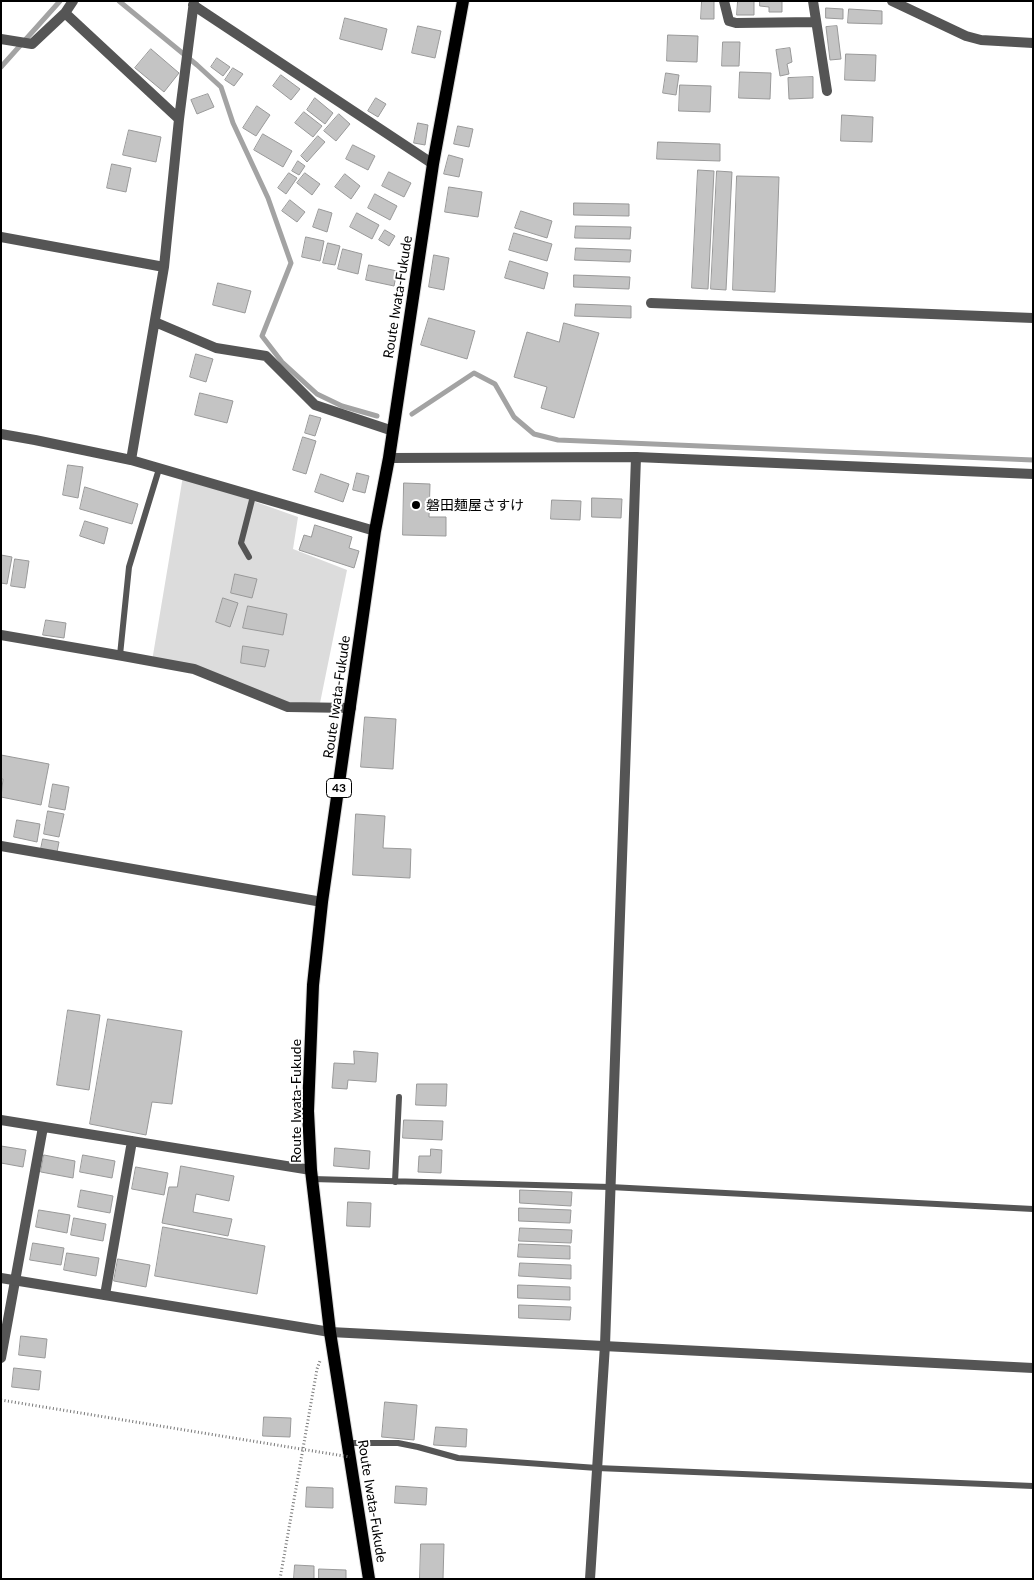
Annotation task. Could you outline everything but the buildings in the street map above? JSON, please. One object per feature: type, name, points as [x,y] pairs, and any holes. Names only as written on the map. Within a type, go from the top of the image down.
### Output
[{"type":"main road","name":"Route Iwata-Fukude","points":[[369,1579],[330,1332],[311,1175],[308,1111],[313,985],[322,902],[376,531],[389,458],[433,164],[463,1]]},
{"type":"street","points":[[1,39],[32,44],[65,13],[73,1]]},
{"type":"street","points":[[724,1],[729,21],[736,23],[816,22]]},
{"type":"street","points":[[813,1],[827,90]]},
{"type":"street","points":[[892,1],[966,36],[981,40],[1033,44]]},
{"type":"street","points":[[131,460],[164,267],[193,3],[433,164]]},
{"type":"street","points":[[65,13],[179,119]]},
{"type":"street","points":[[1,237],[164,267]]},
{"type":"street","points":[[651,303],[1033,318]]},
{"type":"street","points":[[155,322],[216,348],[266,356],[315,405],[393,431]]},
{"type":"street","points":[[1,434],[131,460],[376,531]]},
{"type":"street","points":[[590,1579],[604,1345],[636,456]]},
{"type":"street","points":[[389,458],[636,456],[1033,474]]},
{"type":"street","points":[[1,635],[120,655],[194,670],[288,707],[351,708]]},
{"type":"street","points":[[1,846],[322,902]]},
{"type":"street","points":[[1,1120],[132,1141],[311,1175]]},
{"type":"street","points":[[1,1358],[43,1127]]},
{"type":"street","points":[[105,1295],[132,1141]]},
{"type":"street","points":[[1,1278],[330,1332],[1033,1368]]},
{"type":"lane","points":[[120,655],[129,567],[158,469]]},
{"type":"lane","points":[[248,557],[241,543],[253,496]]},
{"type":"lane","points":[[395,1182],[399,1097]]},
{"type":"lane","points":[[311,1175],[395,1182],[610,1187],[1033,1209]]},
{"type":"lane","points":[[348,1443],[398,1443],[458,1458],[597,1468],[1033,1486]]},
{"type":"path","points":[[280,1579],[321,1360]]},
{"type":"path","points":[[1,1400],[350,1457]]},
{"type":"shaded area","points":[[183,476],[298,517],[293,549],[347,570],[319,708],[276,702],[194,669],[152,661]]},
{"type":"waterway","points":[[1,67],[60,1]]},
{"type":"waterway","points":[[119,1],[221,87],[233,123],[268,198],[291,263],[262,336],[282,362],[317,394],[342,406],[377,416]]},
{"type":"waterway","points":[[412,414],[474,373],[495,384],[514,417],[534,434],[558,440],[1033,460]]},
{"type":"place","name":"磐田麺屋さすけ","points":[[416,505]]}]
